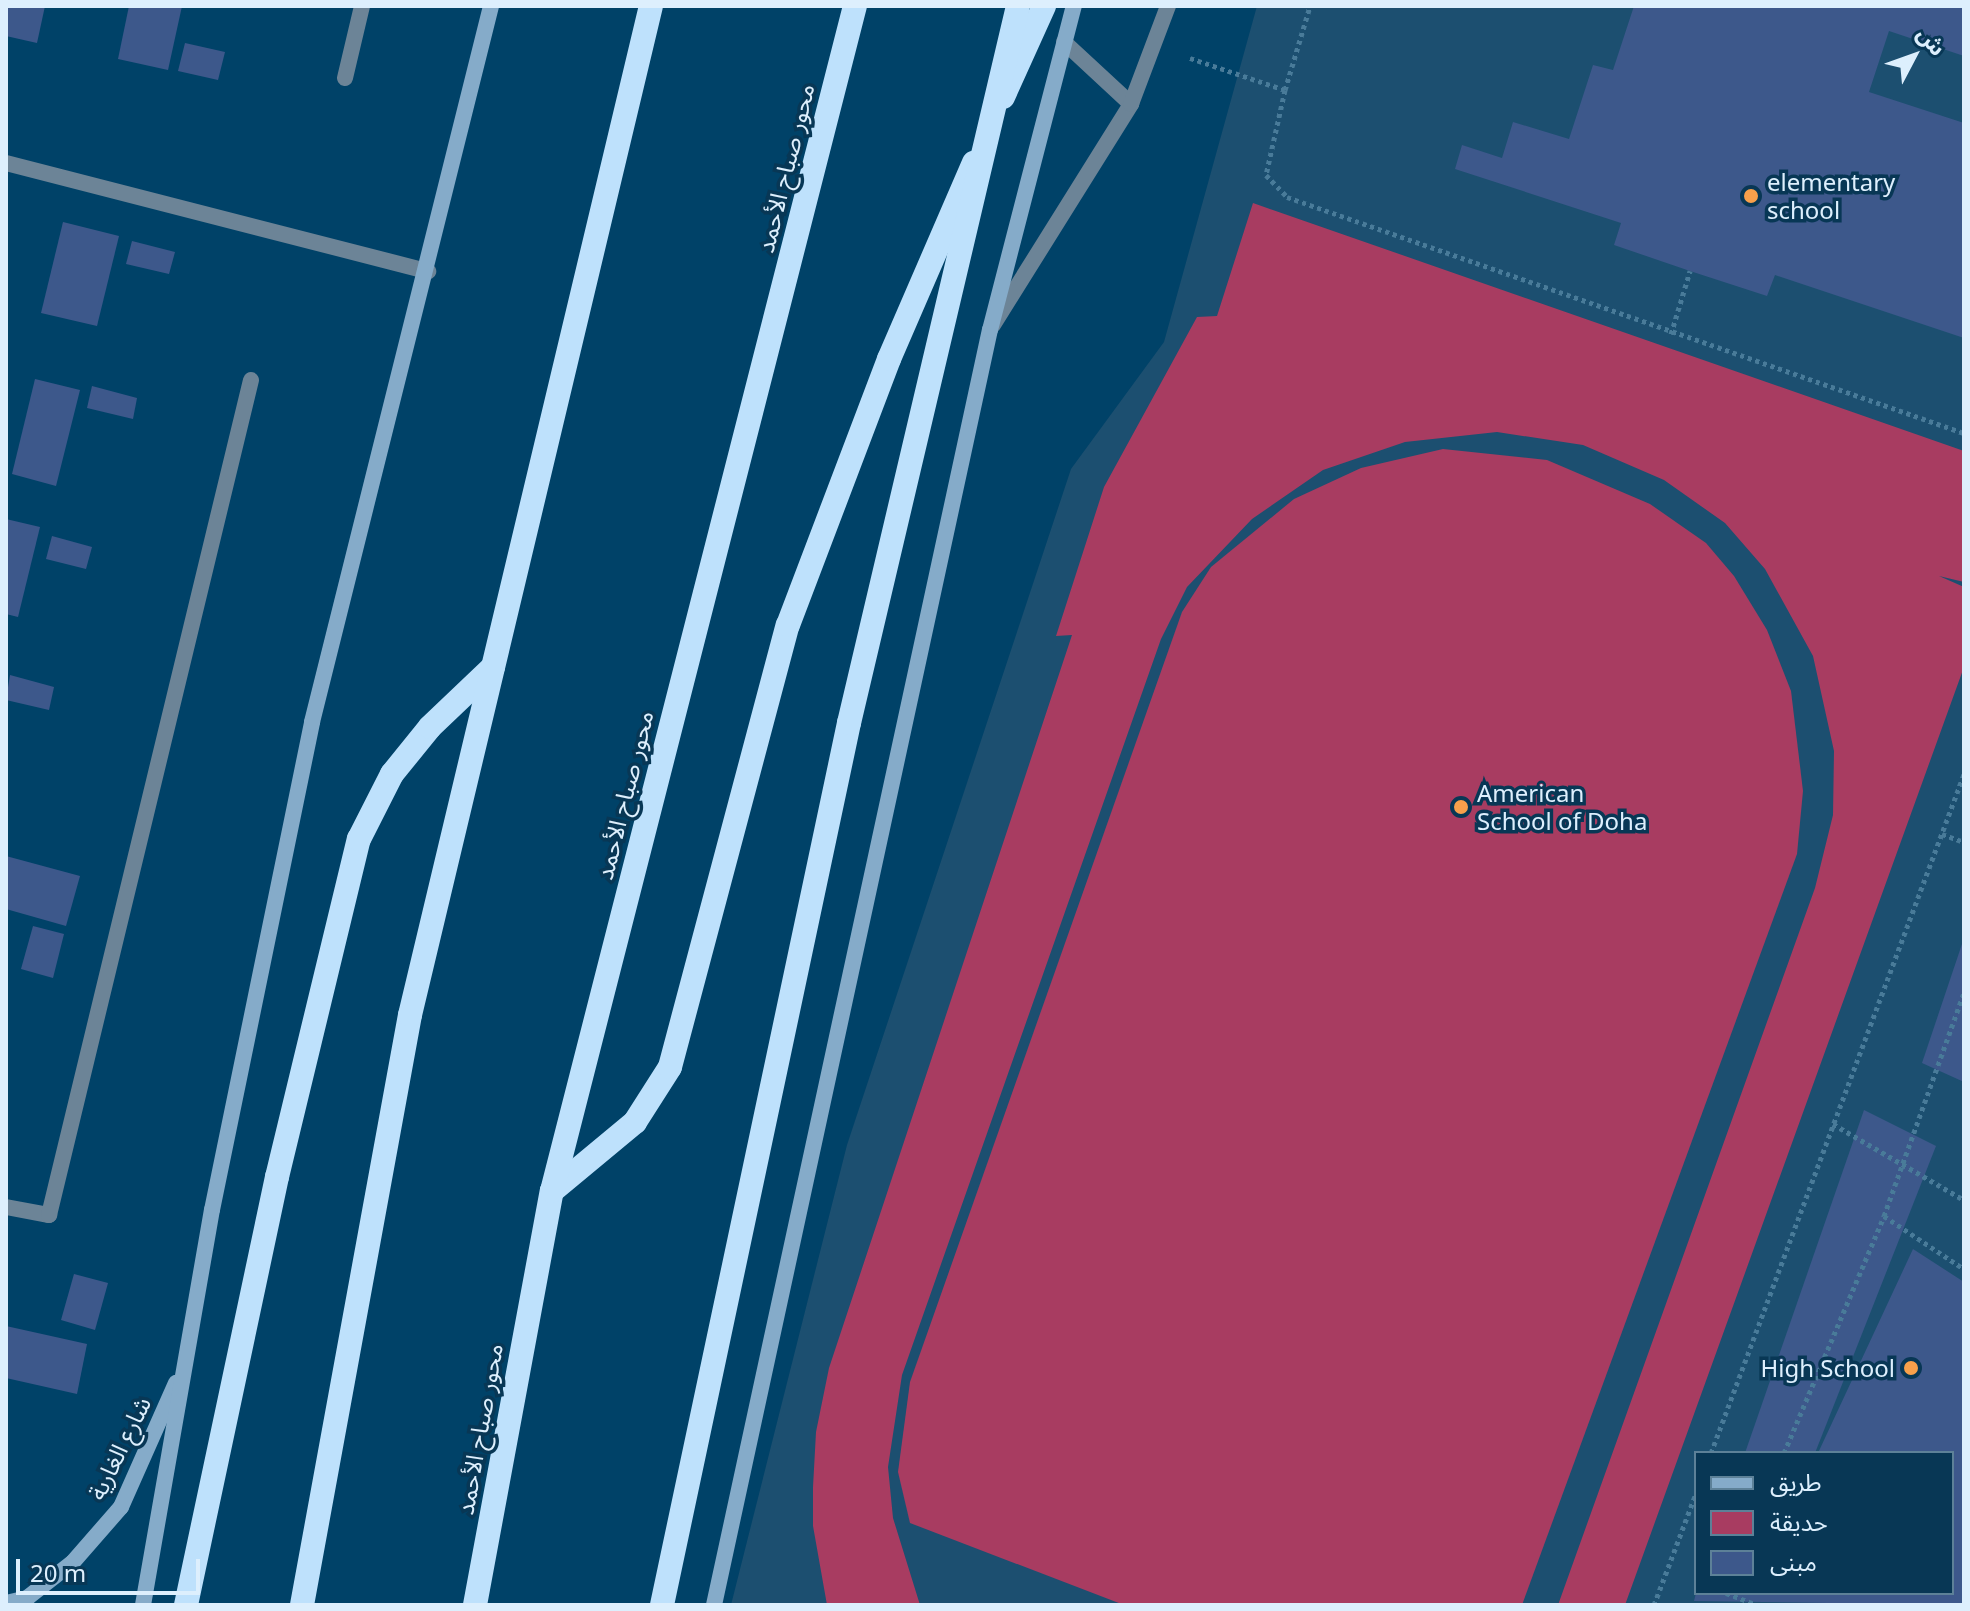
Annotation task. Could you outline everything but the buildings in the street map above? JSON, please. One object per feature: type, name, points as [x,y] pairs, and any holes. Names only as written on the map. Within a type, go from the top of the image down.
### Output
[{"type":"highway","points":[[302,1605],[410,1015],[651,6]]},
{"type":"highway","name":"محور صباح الأحمد","points":[[475,1605],[552,1191],[855,6]]},
{"type":"highway","points":[[662,1605],[849,723],[1018,6]]},
{"type":"highway","points":[[552,1191],[635,1122],[670,1067],[754,745],[823,524],[889,359],[1044,6]]},
{"type":"highway","points":[[186,1605],[277,1177],[359,839],[392,774],[430,727],[493,667]]},
{"type":"street","points":[[345,78],[362,6]]},
{"type":"street","points":[[143,1605],[186,1360],[312,722],[428,271],[491,6]]},
{"type":"street","points":[[714,1605],[990,330],[1074,6]]},
{"type":"street","points":[[990,330],[1131,104],[1168,6]]},
{"type":"street","points":[[1064,42],[1131,104]]},
{"type":"street","points":[[6,163],[428,271]]},
{"type":"street","points":[[6,1207],[49,1215],[251,380]]},
{"type":"street","name":"شارع الغارية","points":[[6,1603],[27,1598],[73,1562],[121,1507],[186,1360]]},
{"type":"path","points":[[1310,6],[1285,90],[1266,175],[1287,197],[1671,334],[1964,433]]},
{"type":"path","points":[[1153,46],[1285,90]]},
{"type":"path","points":[[1671,334],[1690,271]]},
{"type":"path","points":[[1712,1451],[1964,774]]},
{"type":"path","points":[[1942,834],[1964,842]]},
{"type":"path","points":[[1785,1451],[1884,1216],[1964,993]]},
{"type":"path","points":[[1833,1124],[1964,1200]]},
{"type":"path","points":[[1884,1216],[1964,1269]]},
{"type":"path","points":[[1654,1605],[1694,1498]]},
{"type":"path","points":[[1731,1595],[1754,1604]]},
{"type":"shaded area","name":"American School of Doha","points":[[1257,6],[1964,6],[1964,1605],[731,1605],[847,1145],[1071,469],[1164,342]]},
{"type":"green space","points":[[1253,203],[1964,451],[1964,582],[1939,576],[1964,587],[1964,667],[1625,1605],[1558,1605],[1815,888],[1833,815],[1834,751],[1813,656],[1765,569],[1725,523],[1664,480],[1583,445],[1497,432],[1405,442],[1323,470],[1252,519],[1187,587],[1161,639],[902,1375],[888,1467],[893,1518],[920,1605],[827,1605],[813,1526],[813,1487],[816,1432],[829,1368],[1072,635],[1056,636],[1104,487],[1197,317],[1217,316]]},
{"type":"green space","points":[[1443,449],[1547,460],[1650,504],[1706,543],[1734,576],[1767,630],[1791,691],[1803,791],[1797,854],[1522,1605],[1124,1605],[910,1523],[898,1472],[910,1382],[1182,612],[1211,567],[1294,499],[1361,468]]},
{"type":"place","name":"elementary school","points":[[1751,196]]},
{"type":"place","name":"American School of Doha","points":[[1461,807]]},
{"type":"place","name":"High School","points":[[1911,1368]]}]
